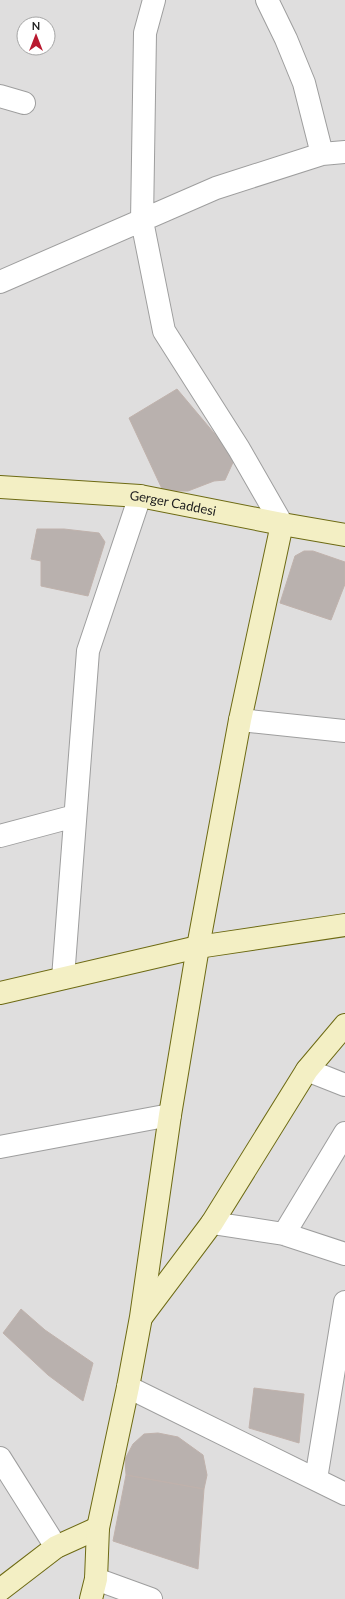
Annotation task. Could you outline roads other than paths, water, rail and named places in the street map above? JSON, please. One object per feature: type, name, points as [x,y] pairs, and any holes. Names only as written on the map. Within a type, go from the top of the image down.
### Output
[{"type":"street","points":[[151,1599],[93,1589],[98,1528],[141,1318],[170,1115],[198,947],[240,720],[282,524],[239,449],[164,331],[142,221],[145,33],[154,0]]},
{"type":"street","points":[[267,0],[286,39],[304,83],[322,154]]},
{"type":"street","points":[[0,96],[24,103]]},
{"type":"street","points":[[0,282],[216,188],[322,154],[345,152]]},
{"type":"street","name":"Gerger Caddesi","points":[[0,487],[140,496],[345,535]]},
{"type":"street","points":[[63,978],[88,651],[140,496]]},
{"type":"street","points":[[240,720],[345,731]]},
{"type":"street","points":[[0,836],[75,816]]},
{"type":"street","points":[[0,993],[198,947],[345,925]]},
{"type":"street","points":[[141,1318],[212,1223],[307,1070],[345,1024]]},
{"type":"street","points":[[307,1070],[345,1085]]},
{"type":"street","points":[[0,1147],[170,1115]]},
{"type":"street","points":[[284,1234],[345,1133]]},
{"type":"street","points":[[212,1223],[284,1234],[345,1254]]},
{"type":"street","points":[[316,1479],[345,1302]]},
{"type":"street","points":[[128,1387],[345,1494]]},
{"type":"street","points":[[0,1458],[56,1548]]},
{"type":"street","points":[[0,1590],[56,1548],[98,1528]]}]
